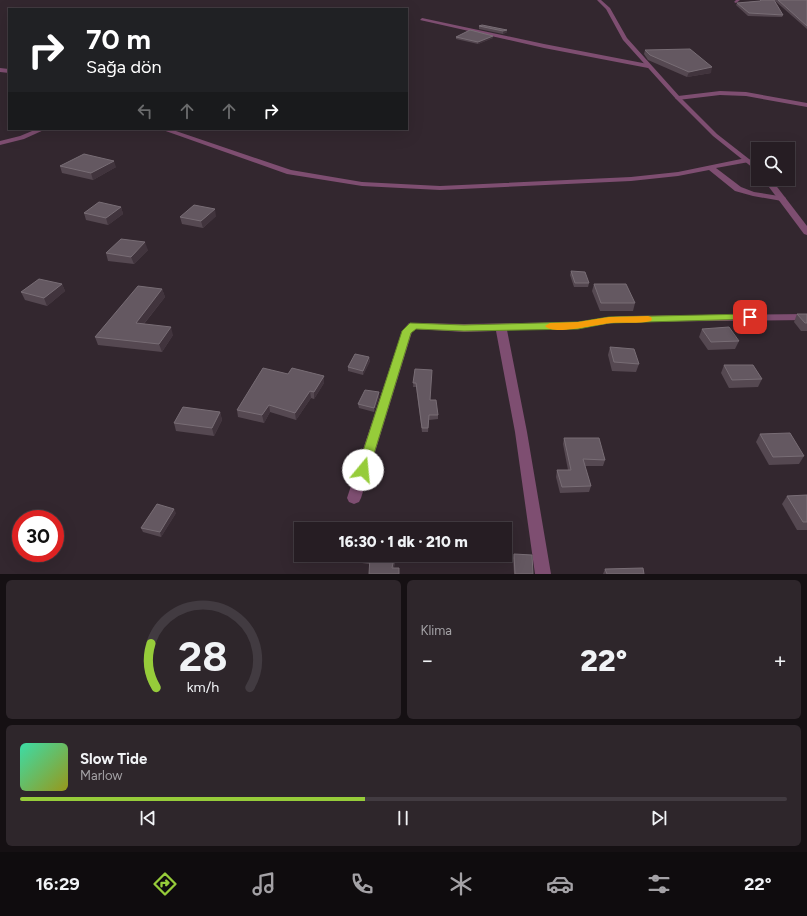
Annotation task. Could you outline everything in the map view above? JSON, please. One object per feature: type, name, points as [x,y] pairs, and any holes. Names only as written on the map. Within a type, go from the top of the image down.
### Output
[{"type":"street","points":[[599,0],[608,8],[625,39],[648,66],[715,135],[751,164]]},
{"type":"street","points":[[422,19],[544,46],[648,66]]},
{"type":"street","points":[[678,98],[720,93],[746,94],[807,105]]},
{"type":"street","points":[[0,143],[22,138],[42,130]]},
{"type":"street","points":[[165,130],[290,172],[362,184],[440,188],[631,178],[711,168],[746,160]]},
{"type":"street","points":[[711,168],[738,189],[753,194],[782,199]]},
{"type":"street","points":[[772,186],[807,232]]},
{"type":"street","points":[[354,498],[389,386],[409,328],[413,325],[464,328],[578,326],[622,319],[807,317]]},
{"type":"street","points":[[501,327],[521,432],[543,574]]},
{"type":"building","points":[[774,0],[783,15],[749,13],[737,3]]},
{"type":"building","points":[[778,0],[807,0],[807,26]]},
{"type":"building","points":[[482,25],[507,30],[503,31],[479,26]]},
{"type":"building","points":[[470,30],[493,36],[478,42],[456,37]]},
{"type":"building","points":[[690,49],[712,67],[689,72],[650,55],[645,50]]},
{"type":"building","points":[[84,154],[114,161],[91,173],[60,166]]},
{"type":"building","points":[[99,202],[121,207],[106,218],[84,213]]},
{"type":"building","points":[[194,205],[215,209],[201,221],[180,217]]},
{"type":"building","points":[[121,239],[145,242],[131,257],[106,253]]},
{"type":"building","points":[[571,271],[585,272],[589,283],[575,283]]},
{"type":"building","points":[[39,279],[62,284],[44,298],[21,292]]},
{"type":"building","points":[[594,284],[626,284],[635,303],[601,303]]},
{"type":"building","points":[[138,286],[162,289],[136,323],[171,327],[159,344],[95,337]]},
{"type":"building","points":[[797,314],[807,314],[807,323],[805,323]]},
{"type":"building","points":[[729,327],[739,341],[711,342],[702,329]]},
{"type":"building","points":[[610,347],[634,349],[639,364],[614,362]]},
{"type":"building","points":[[355,354],[369,357],[363,371],[348,367]]},
{"type":"building","points":[[724,365],[753,365],[762,379],[732,380]]},
{"type":"building","points":[[263,368],[288,374],[292,368],[324,376],[314,392],[310,391],[295,413],[269,405],[262,415],[237,410]]},
{"type":"building","points":[[415,369],[432,370],[430,400],[436,400],[438,415],[429,415],[428,428],[422,428],[416,383],[413,383]]},
{"type":"building","points":[[365,390],[379,392],[374,408],[358,404]]},
{"type":"building","points":[[183,407],[220,412],[212,428],[174,423]]},
{"type":"building","points":[[790,433],[804,456],[773,457],[760,434]]},
{"type":"building","points":[[564,438],[599,438],[605,460],[583,459],[591,486],[562,487],[557,470],[571,470]]},
{"type":"building","points":[[807,495],[807,522],[803,522],[787,496]]},
{"type":"building","points":[[157,504],[174,509],[160,532],[141,528]]},
{"type":"building","points":[[514,554],[532,555],[533,574],[515,574]]},
{"type":"building","points":[[370,562],[393,562],[392,568],[399,568],[399,574],[369,574]]},
{"type":"building","points":[[643,568],[644,574],[607,574],[605,569]]},
{"type":"slow traffic","points":[[550,326],[578,326],[609,320],[648,319]]},
{"type":"route","points":[[363,470],[407,331],[413,325],[464,328],[578,326],[609,320],[750,317]]}]
